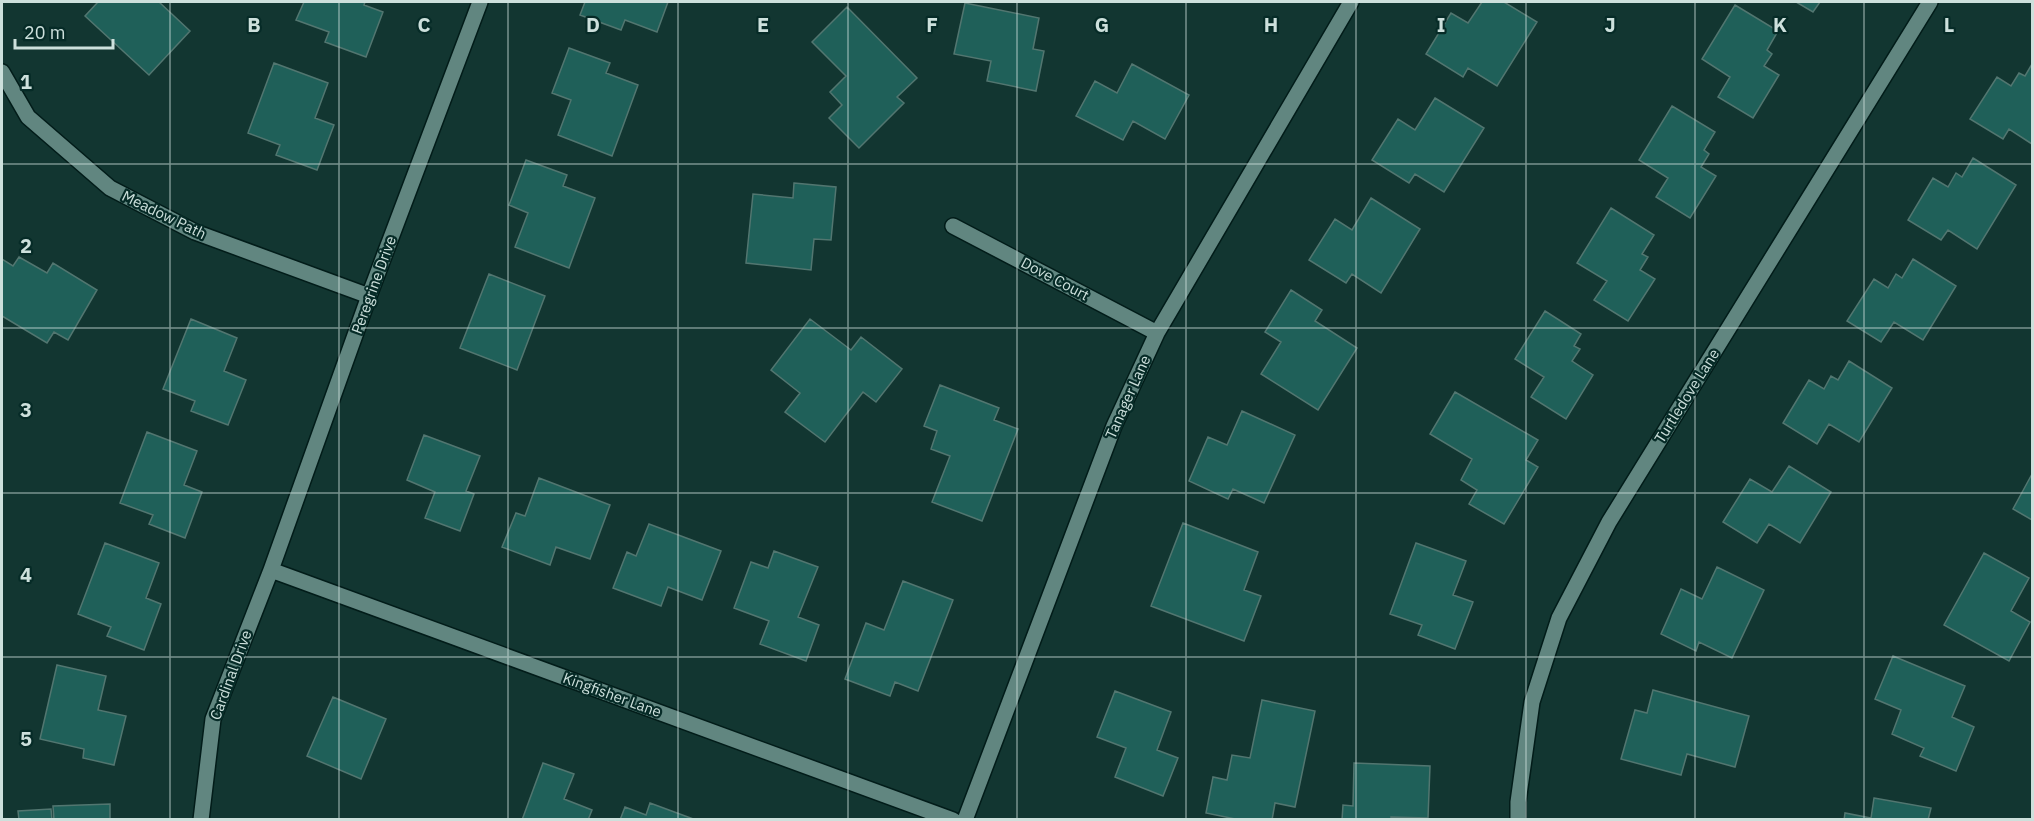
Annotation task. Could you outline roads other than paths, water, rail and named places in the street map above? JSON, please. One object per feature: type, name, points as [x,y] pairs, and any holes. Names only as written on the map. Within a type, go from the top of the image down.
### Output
[{"type":"street","name":"Peregrine Drive","points":[[271,570],[369,296],[480,2]]},
{"type":"street","name":"Tanager Lane","points":[[965,819],[1114,426],[1157,333],[1351,2]]},
{"type":"street","name":"Turtledove Lane","points":[[1518,819],[1518,802],[1532,702],[1559,618],[1609,522],[1930,2]]},
{"type":"street","name":"Meadow Path","points":[[2,72],[28,117],[110,188],[195,232],[369,296]]},
{"type":"street","name":"Dove Court","points":[[953,226],[1157,333]]},
{"type":"street","name":"Cardinal Drive","points":[[201,819],[213,719],[271,570]]},
{"type":"street","name":"Kingfisher Lane","points":[[271,570],[953,819]]}]
